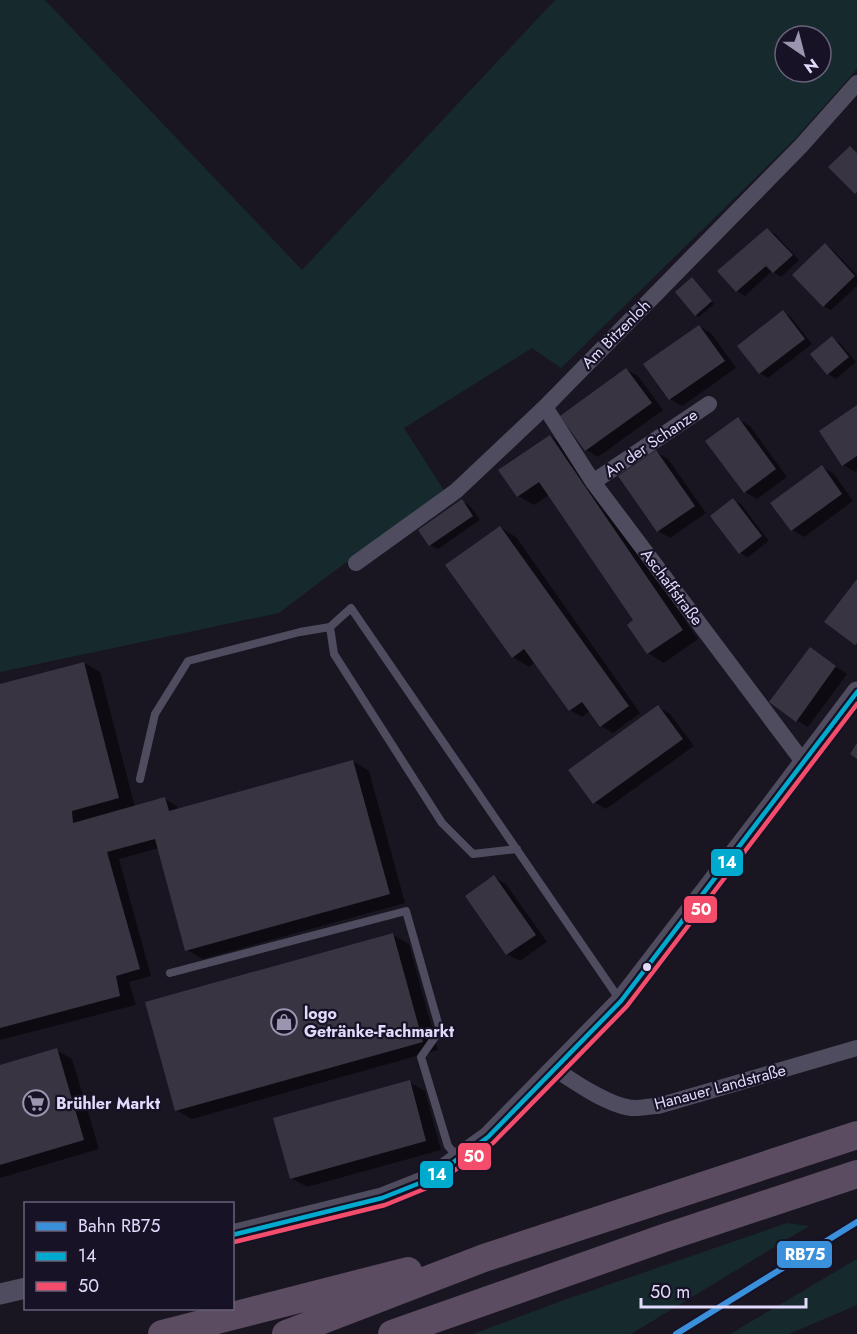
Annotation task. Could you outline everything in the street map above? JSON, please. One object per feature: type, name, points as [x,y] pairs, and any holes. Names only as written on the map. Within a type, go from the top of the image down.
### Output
[{"type":"highway","points":[[286,1334],[484,1258],[857,1136]]},
{"type":"highway","points":[[392,1334],[664,1238],[857,1174]]},
{"type":"highway","points":[[162,1334],[401,1272],[484,1258]]},
{"type":"street","name":"Am Bitzenloh","points":[[356,563],[456,491],[545,407],[801,146],[857,83]]},
{"type":"street","name":"An der Schanze","points":[[593,482],[709,404]]},
{"type":"street","name":"Aschaffstraße","points":[[545,407],[593,482],[804,763]]},
{"type":"street","points":[[234,1235],[382,1198],[430,1179],[488,1137],[621,1001],[857,692]]},
{"type":"street","name":"Hanauer Landstraße","points":[[555,1069],[613,1103],[633,1108],[658,1106],[857,1048]]},
{"type":"street","points":[[0,1294],[24,1288]]},
{"type":"lane","points":[[140,779],[154,714],[188,661],[300,632],[330,627],[351,609],[621,1001]]},
{"type":"lane","points":[[330,627],[334,654],[442,823],[473,854],[517,849]]},
{"type":"lane","points":[[170,973],[406,911],[440,1030],[421,1057],[448,1146],[459,1159]]},
{"type":"green space","points":[[0,0],[45,0],[302,270],[555,0],[857,0],[857,69],[793,141],[561,368],[532,348],[404,428],[445,492],[279,613],[0,672]]},
{"type":"green space","points":[[787,1223],[809,1226],[631,1334],[473,1334],[567,1299]]},
{"type":"green space","points":[[857,1259],[857,1305],[789,1334],[730,1334]]},
{"type":"building","points":[[850,146],[857,153],[857,192],[855,194],[828,167]]},
{"type":"building","points":[[767,228],[793,255],[773,273],[766,266],[736,292],[717,271]]},
{"type":"building","points":[[825,243],[855,276],[823,307],[792,275]]},
{"type":"building","points":[[692,277],[712,301],[695,316],[675,292]]},
{"type":"building","points":[[783,310],[805,339],[759,374],[737,346]]},
{"type":"building","points":[[699,325],[725,361],[669,400],[643,364]]},
{"type":"building","points":[[832,336],[849,357],[827,375],[810,354]]},
{"type":"building","points":[[626,368],[652,403],[585,451],[560,416]]},
{"type":"building","points":[[857,405],[857,456],[842,466],[819,431]]},
{"type":"building","points":[[738,417],[776,469],[744,493],[705,441]]},
{"type":"building","points":[[550,435],[683,630],[647,654],[627,625],[633,620],[539,482],[517,497],[498,470]]},
{"type":"building","points":[[656,450],[695,506],[657,532],[618,476]]},
{"type":"building","points":[[822,465],[842,494],[791,531],[770,503]]},
{"type":"building","points":[[733,498],[762,536],[739,554],[710,516]]},
{"type":"building","points":[[462,499],[473,516],[429,546],[418,530]]},
{"type":"building","points":[[500,526],[629,706],[600,727],[582,702],[569,711],[524,649],[512,658],[445,565]]},
{"type":"building","points":[[857,579],[857,643],[855,645],[824,622]]},
{"type":"building","points":[[810,647],[836,666],[796,722],[769,702]]},
{"type":"building","points":[[84,662],[119,798],[72,811],[73,823],[165,797],[169,811],[353,760],[390,894],[185,951],[155,839],[107,852],[140,969],[116,976],[120,996],[0,1028],[0,684]]},
{"type":"building","points":[[658,705],[683,739],[593,804],[568,770]]},
{"type":"building","points":[[857,743],[857,759],[850,754]]},
{"type":"building","points":[[494,875],[536,935],[506,955],[465,896]]},
{"type":"building","name":"logo Getränke-Fachmarkt","points":[[393,933],[423,1042],[175,1111],[145,1002]]},
{"type":"building","name":"Brühler Markt","points":[[57,1048],[84,1140],[0,1165],[0,1065]]},
{"type":"building","points":[[410,1080],[426,1141],[290,1179],[273,1118]]},
{"type":"rail line","name":"RB75","points":[[676,1334],[857,1222]]},
{"type":"transit line","name":"14","points":[[234,1235],[382,1198],[430,1179],[488,1137],[621,1001],[857,692]]},
{"type":"transit line","name":"50","points":[[234,1242],[385,1205],[434,1185],[493,1143],[627,1006],[857,704]]},
{"type":"place","name":"logo Getränke-Fachmarkt","points":[[284,1022]]},
{"type":"place","name":"Brühler Markt","points":[[36,1103]]}]
